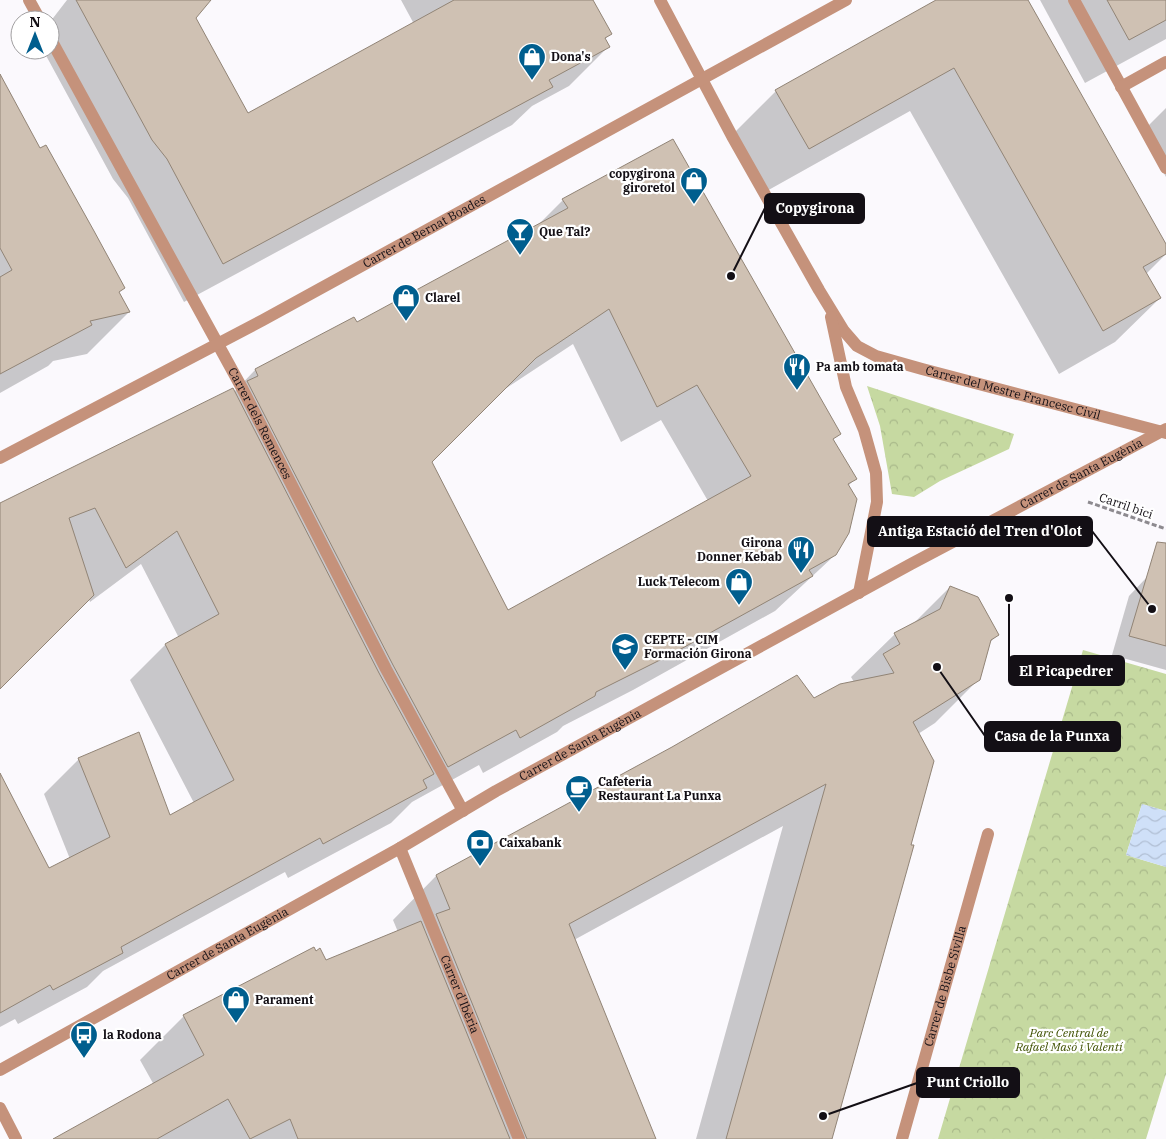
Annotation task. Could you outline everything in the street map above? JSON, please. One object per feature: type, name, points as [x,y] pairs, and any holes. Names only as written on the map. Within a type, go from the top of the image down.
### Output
[{"type":"street","name":"Carrer del Mestre Francesc Civil","points":[[660,0],[732,136],[844,331],[857,346],[876,356],[1165,431]]},
{"type":"street","name":"Carrer de Bernat Boades","points":[[0,458],[218,344],[846,0]]},
{"type":"street","points":[[1074,0],[1166,168]]},
{"type":"street","name":"Carrer dels Remences","points":[[60,56],[218,344],[437,766],[463,811]]},
{"type":"street","points":[[1121,87],[1166,62]]},
{"type":"street","name":"Carrer del Mestre Francesc Civil","points":[[829,305],[846,386],[864,430],[876,472],[877,502],[859,593]]},
{"type":"street","name":"Carrer de Santa Eugènia","points":[[0,1070],[400,848],[463,811],[859,593],[1165,431]]},
{"type":"street","name":"Carrer de Bisbe Sivilla","points":[[902,1139],[988,834]]},
{"type":"street","name":"Carrer d'Ibèria","points":[[400,848],[519,1139]]},
{"type":"street","points":[[0,1108],[16,1139]]},
{"type":"path","name":"Carril bici","points":[[1081,500],[1166,529]]},
{"type":"green space","points":[[867,386],[1014,434],[1009,449],[940,481],[914,497],[892,494],[880,426]]},
{"type":"green space","name":"Parc Central de Rafael Masó i Valentí","points":[[1083,650],[1166,674],[1166,811],[1142,804],[1126,855],[1166,867],[1166,1074],[1146,1139],[938,1139]]},
{"type":"water","points":[[1142,804],[1166,811],[1166,867],[1126,855]]},
{"type":"building","points":[[76,0],[211,0],[196,18],[248,113],[454,0],[593,0],[612,34],[605,38],[610,47],[549,80],[553,87],[223,264],[167,159],[152,140]]},
{"type":"building","points":[[936,0],[1028,0],[1166,244],[1166,254],[1143,267],[1161,298],[1103,331],[954,68],[809,149],[775,90]]},
{"type":"building","points":[[1107,0],[1166,0],[1166,20],[1129,40]]},
{"type":"building","points":[[0,74],[40,148],[46,145],[94,231],[125,288],[119,292],[130,312],[90,321],[92,325],[0,374],[0,277],[12,270],[0,248]]},
{"type":"building","points":[[673,139],[841,434],[833,439],[857,479],[848,484],[857,499],[849,533],[836,555],[809,570],[813,576],[670,655],[596,692],[595,696],[520,738],[516,730],[448,767],[393,665],[247,381],[258,376],[255,369],[354,317],[357,322],[568,208],[562,199]],"holes":[[[609,309],[657,407],[697,385],[751,476],[508,610],[432,462],[536,358]]]},
{"type":"building","points":[[233,388],[379,673],[434,774],[423,780],[427,788],[323,844],[320,838],[121,947],[123,953],[53,990],[50,985],[0,1013],[0,773],[49,868],[110,837],[78,758],[139,732],[170,815],[234,780],[165,644],[219,614],[177,531],[126,568],[95,508],[69,518],[94,595],[0,689],[0,503]]},
{"type":"building","points":[[1157,542],[1166,543],[1166,646],[1129,636]]},
{"type":"building","points":[[950,586],[978,597],[999,635],[991,640],[980,680],[913,722],[934,761],[911,845],[914,845],[832,1139],[726,1139],[826,784],[569,924],[656,1139],[527,1139],[436,914],[450,909],[436,875],[672,747],[797,675],[814,698],[840,684],[894,673],[883,654],[900,644],[894,633],[940,609]]},
{"type":"building","points":[[421,921],[510,1139],[298,1139],[290,1119],[250,1139],[228,1099],[157,1139],[53,1139],[204,1055],[183,1015],[314,947],[316,951],[320,948],[326,960]]},
{"type":"place","name":"Dona's","points":[[532,81]]},
{"type":"place","name":"copygirona giroretol","points":[[694,205]]},
{"type":"place","name":"Que Tal?","points":[[520,256]]},
{"type":"place","name":"Copygirona","points":[[731,276]]},
{"type":"place","name":"Clarel","points":[[406,322]]},
{"type":"place","name":"Pa amb tomata","points":[[797,391]]},
{"type":"place","name":"Girona Donner Kebab","points":[[801,574]]},
{"type":"place","name":"El Picapedrer","points":[[1009,598]]},
{"type":"place","name":"Luck Telecom","points":[[739,606]]},
{"type":"place","name":"Antiga Estació del Tren d'Olot","points":[[1152,609]]},
{"type":"place","name":"Casa de la Punxa","points":[[937,667]]},
{"type":"place","name":"CEPTE - CIM Formación Girona","points":[[625,671]]},
{"type":"place","name":"Cafeteria Restaurant La Punxa","points":[[579,813]]},
{"type":"place","name":"Caixabank","points":[[480,867]]},
{"type":"place","name":"Parament","points":[[236,1024]]},
{"type":"place","name":"la Rodona","points":[[84,1059]]},
{"type":"place","name":"Punt Criollo","points":[[823,1116]]}]
